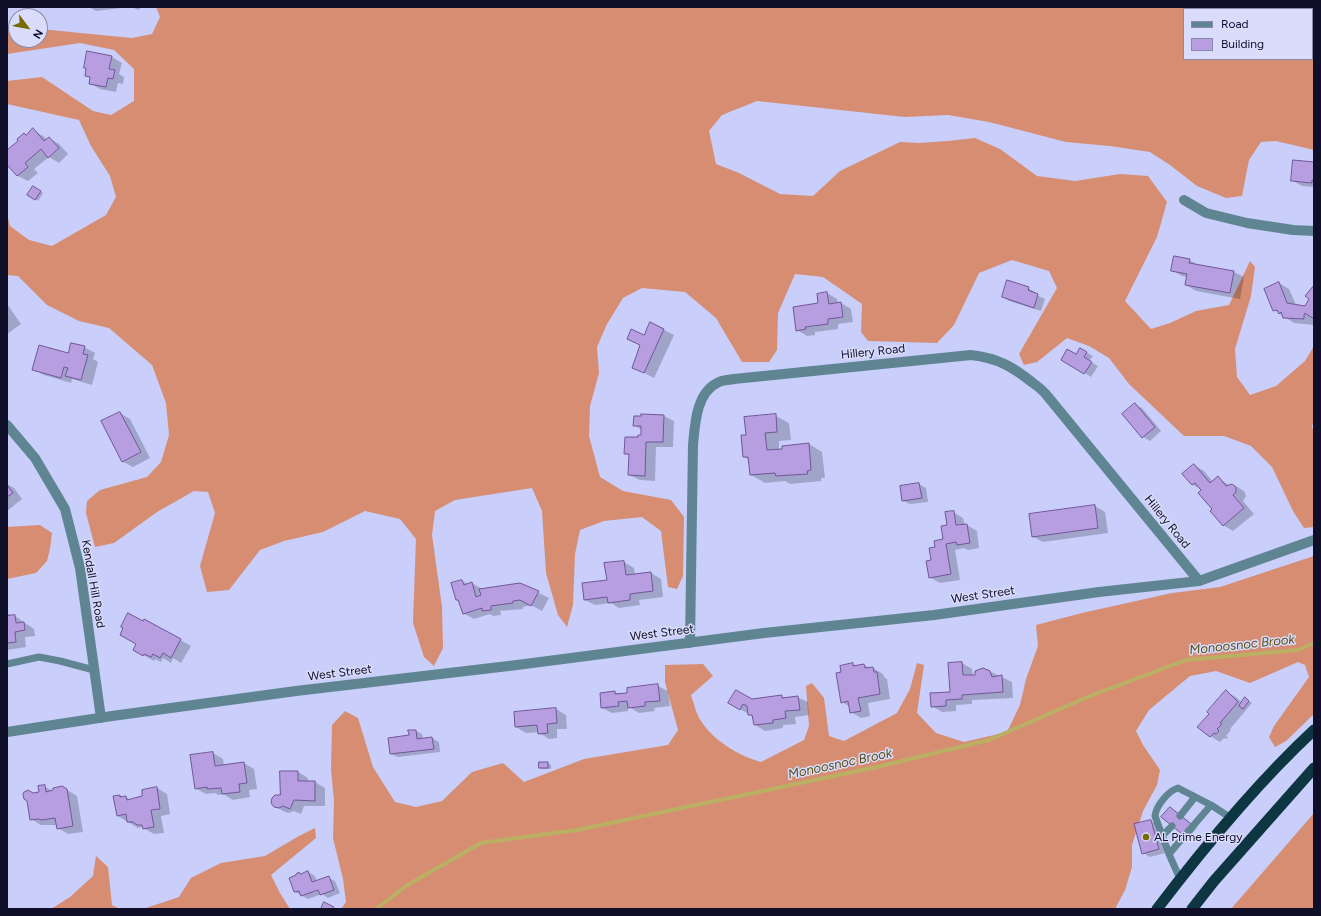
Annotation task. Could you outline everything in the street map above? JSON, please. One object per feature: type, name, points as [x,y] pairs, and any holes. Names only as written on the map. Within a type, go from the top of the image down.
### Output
[{"type":"highway","points":[[1157,909],[1231,818],[1294,748],[1314,730]]},
{"type":"highway","points":[[1192,909],[1214,881],[1314,768]]},
{"type":"street","points":[[1184,200],[1196,208],[1212,215],[1247,223],[1293,230],[1314,231]]},
{"type":"street","name":"Hillery Road","points":[[690,642],[693,445],[696,414],[704,395],[712,387],[719,382],[734,379],[971,355],[992,358],[1014,369],[1045,391],[1049,398],[1199,580]]},
{"type":"street","name":"Kendall Hill Road","points":[[7,424],[35,458],[65,509],[80,568],[101,718]]},
{"type":"street","name":"West Street","points":[[7,732],[296,691],[517,666],[764,633],[934,615],[1199,580],[1314,540]]},
{"type":"lane","points":[[7,664],[39,657],[94,670]]},
{"type":"lane","points":[[1180,879],[1155,816],[1156,810],[1164,800],[1178,788],[1231,818]]},
{"type":"lane","points":[[1180,816],[1195,797]]},
{"type":"lane","points":[[1169,854],[1211,806]]},
{"type":"lane","points":[[1162,836],[1172,826]]},
{"type":"shaded area","points":[[156,7],[1314,7],[1314,150],[1276,141],[1261,142],[1249,160],[1242,196],[1226,198],[1197,186],[1150,152],[1110,146],[1066,142],[989,122],[948,115],[905,117],[757,101],[722,115],[709,131],[716,164],[739,173],[780,194],[813,196],[840,171],[900,142],[919,143],[975,138],[1000,149],[1037,176],[1075,181],[1120,174],[1148,176],[1167,202],[1157,237],[1125,301],[1151,329],[1170,323],[1196,311],[1229,305],[1250,261],[1255,267],[1251,296],[1235,349],[1237,377],[1250,395],[1276,386],[1305,361],[1314,346],[1314,424],[1312,425],[1314,436],[1314,527],[1304,528],[1293,511],[1272,467],[1251,446],[1224,436],[1184,436],[1129,384],[1109,358],[1089,346],[1067,338],[1037,362],[1024,365],[1019,354],[1057,288],[1049,271],[1012,260],[979,273],[954,325],[937,343],[868,341],[861,332],[862,304],[823,277],[795,274],[778,313],[777,350],[769,362],[742,362],[716,318],[685,292],[642,288],[623,298],[607,324],[597,347],[599,373],[590,406],[589,436],[600,477],[623,491],[671,500],[684,517],[683,576],[677,589],[668,587],[661,531],[642,517],[604,521],[580,530],[575,554],[573,605],[567,627],[558,615],[546,573],[542,511],[532,488],[455,500],[435,511],[432,535],[442,607],[443,648],[434,666],[424,657],[413,623],[416,539],[400,519],[365,511],[323,532],[284,541],[260,550],[229,590],[207,592],[200,566],[215,513],[208,492],[194,491],[157,512],[114,543],[95,547],[86,513],[87,501],[100,490],[147,477],[161,462],[169,435],[166,403],[152,365],[109,328],[79,321],[47,305],[18,276],[7,275],[7,214],[10,226],[29,240],[52,246],[106,215],[116,197],[110,176],[91,146],[79,120],[7,104],[7,81],[42,77],[93,111],[111,115],[134,101],[134,69],[114,50],[80,43],[48,48],[48,30],[132,38],[152,34],[160,17]]},
{"type":"shaded area","points":[[7,27],[8,48],[47,48],[7,54]]},
{"type":"shaded area","points":[[40,525],[52,533],[47,561],[36,573],[7,579],[7,527]]},
{"type":"shaded area","points":[[1314,556],[1314,714],[1286,741],[1275,747],[1269,737],[1274,726],[1309,677],[1305,665],[1298,662],[1250,683],[1216,671],[1190,676],[1149,710],[1136,731],[1143,745],[1160,770],[1157,785],[1143,811],[1132,845],[1132,867],[1125,890],[1115,909],[341,909],[346,902],[343,879],[333,838],[334,801],[331,769],[332,725],[345,711],[358,718],[373,767],[395,802],[416,807],[442,801],[472,772],[503,763],[524,782],[584,759],[668,745],[678,730],[665,682],[665,665],[703,664],[713,676],[691,695],[699,718],[713,735],[728,747],[744,756],[761,762],[804,740],[809,726],[806,686],[812,683],[824,698],[829,736],[844,741],[897,713],[910,689],[917,663],[924,665],[917,713],[936,733],[964,742],[1007,732],[1020,705],[1026,679],[1038,646],[1036,625],[1172,593],[1220,587]]},
{"type":"shaded area","points":[[1314,813],[1314,909],[1231,909]]},
{"type":"shaded area","points":[[315,828],[316,838],[271,875],[290,909],[143,909],[179,897],[191,878],[221,863],[265,856]]},
{"type":"shaded area","points":[[96,856],[108,867],[112,905],[120,909],[51,909],[70,897],[93,876]]},
{"type":"building","points":[[87,51],[112,56],[109,69],[115,70],[113,79],[108,78],[106,87],[89,84],[90,77],[85,76],[86,68],[84,68]]},
{"type":"building","points":[[33,128],[44,141],[49,137],[59,148],[48,158],[41,149],[25,163],[28,167],[17,176],[7,165],[7,150],[18,141],[17,139],[24,133],[26,135]]},
{"type":"building","points":[[1293,160],[1314,162],[1314,180],[1312,180],[1312,183],[1291,181]]},
{"type":"building","points":[[33,186],[41,191],[35,200],[27,195]]},
{"type":"building","points":[[1174,256],[1190,259],[1189,263],[1234,271],[1230,293],[1185,285],[1187,274],[1171,271]]},
{"type":"building","points":[[1007,280],[1029,287],[1028,290],[1038,294],[1034,308],[1002,297]]},
{"type":"building","points":[[1279,282],[1287,303],[1305,306],[1309,299],[1305,296],[1314,285],[1314,319],[1305,313],[1304,319],[1283,318],[1281,312],[1279,314],[1277,310],[1273,311],[1264,289]]},
{"type":"building","points":[[827,292],[829,304],[841,302],[843,317],[828,319],[828,324],[805,327],[806,329],[796,331],[793,307],[818,303],[817,294]]},
{"type":"building","points":[[650,322],[664,329],[644,373],[632,368],[640,345],[627,339],[631,329],[644,335]]},
{"type":"building","points":[[71,343],[85,346],[83,354],[88,355],[81,380],[65,376],[68,368],[64,367],[61,378],[32,370],[39,345],[68,353]]},
{"type":"building","points":[[1080,348],[1087,352],[1084,357],[1092,362],[1084,374],[1061,360],[1067,349],[1076,354]]},
{"type":"building","points":[[1135,403],[1155,427],[1142,438],[1122,414]]},
{"type":"building","points":[[120,412],[141,452],[122,462],[101,421]]},
{"type":"building","points":[[641,414],[664,415],[663,442],[646,442],[645,476],[628,475],[629,454],[624,454],[625,437],[638,437],[638,435],[641,435],[641,426],[633,426],[634,416],[641,416]]},
{"type":"building","points":[[776,414],[777,432],[765,433],[767,450],[782,449],[782,446],[809,443],[811,470],[807,471],[808,474],[776,476],[775,473],[750,475],[748,457],[743,457],[741,435],[746,435],[744,417]]},
{"type":"building","points":[[1194,464],[1210,483],[1218,476],[1226,486],[1232,484],[1236,487],[1236,492],[1233,495],[1244,508],[1223,526],[1210,511],[1212,509],[1198,493],[1201,490],[1195,483],[1192,485],[1182,474]]},
{"type":"building","points":[[919,483],[922,498],[902,501],[900,486]]},
{"type":"building","points":[[7,485],[13,493],[7,497]]},
{"type":"building","points":[[1095,505],[1098,528],[1032,537],[1029,514]]},
{"type":"building","points":[[954,511],[956,525],[967,524],[970,543],[957,545],[956,542],[946,544],[951,574],[929,578],[926,561],[931,560],[929,548],[935,547],[934,541],[943,539],[941,526],[947,525],[945,512]]},
{"type":"building","points":[[624,561],[626,575],[651,572],[653,591],[630,594],[630,600],[608,603],[607,597],[584,600],[582,583],[607,580],[604,563]]},
{"type":"building","points":[[462,580],[464,585],[472,582],[476,597],[481,595],[479,589],[520,583],[539,591],[531,606],[520,600],[513,601],[513,603],[491,606],[491,610],[482,611],[482,608],[463,614],[458,600],[456,600],[451,583]]},
{"type":"building","points":[[128,613],[143,621],[144,619],[181,639],[171,658],[163,653],[160,658],[153,654],[151,657],[144,654],[143,656],[133,650],[136,644],[120,635],[123,628],[121,627]]},
{"type":"building","points":[[15,615],[16,623],[24,622],[25,630],[15,632],[16,642],[7,643],[7,616]]},
{"type":"building","points":[[962,662],[963,675],[975,675],[975,671],[983,668],[990,671],[992,677],[1002,675],[1003,692],[962,695],[962,699],[946,700],[946,706],[931,707],[930,693],[950,692],[948,663]]},
{"type":"building","points":[[853,663],[853,666],[864,664],[865,668],[873,667],[874,672],[877,672],[880,694],[858,698],[861,711],[850,713],[848,701],[841,703],[836,673],[841,672],[840,666]]},
{"type":"building","points":[[658,684],[660,701],[645,702],[645,706],[628,708],[627,701],[618,702],[619,706],[601,708],[600,693],[615,691],[615,694],[627,693],[627,688]]},
{"type":"building","points":[[736,690],[752,699],[782,695],[782,698],[798,696],[800,710],[785,711],[786,718],[773,720],[773,723],[754,725],[752,715],[748,715],[747,706],[743,704],[740,710],[728,703]]},
{"type":"building","points":[[1226,690],[1238,702],[1220,723],[1222,724],[1217,729],[1219,731],[1210,737],[1197,727],[1209,714],[1207,712]]},
{"type":"building","points":[[1245,697],[1249,701],[1243,709],[1239,706]]},
{"type":"building","points":[[556,708],[557,723],[547,724],[548,733],[538,734],[537,725],[515,727],[514,712]]},
{"type":"building","points":[[408,730],[416,730],[417,739],[432,737],[434,749],[390,754],[388,738],[409,735]]},
{"type":"building","points":[[213,752],[215,766],[244,762],[247,783],[239,784],[240,792],[222,794],[221,788],[207,789],[207,787],[195,789],[190,755]]},
{"type":"building","points":[[539,762],[548,762],[548,768],[539,768]]},
{"type":"building","points":[[280,771],[298,771],[298,781],[315,781],[315,801],[294,800],[290,809],[283,806],[279,808],[274,807],[271,803],[272,798],[275,795],[280,795]]},
{"type":"building","points":[[45,785],[46,792],[53,790],[53,788],[62,786],[67,789],[73,826],[57,829],[55,818],[30,820],[27,801],[24,799],[23,794],[28,790],[33,793],[39,792],[38,786]]},
{"type":"building","points":[[157,787],[160,809],[151,810],[154,827],[143,829],[142,825],[127,822],[126,814],[117,816],[113,796],[126,796],[127,800],[142,796],[142,790]]},
{"type":"building","name":"AL Prime Energy","points":[[1170,807],[1191,824],[1182,834],[1161,817]]},
{"type":"building","name":"AL Prime Energy","points":[[1151,820],[1159,849],[1142,854],[1134,824]]},
{"type":"building","points":[[308,871],[312,882],[329,876],[334,890],[320,895],[318,890],[301,896],[299,891],[294,892],[289,878],[299,872],[300,874]]},
{"type":"building","points":[[324,902],[334,907],[333,909],[321,909]]},
{"type":"waterway","name":"Monoosnoc Brook","points":[[376,909],[406,886],[481,843],[577,830],[877,767],[989,740],[1090,696],[1186,660],[1298,650],[1314,643]]},
{"type":"place","name":"AL Prime Energy","points":[[1146,837]]}]
